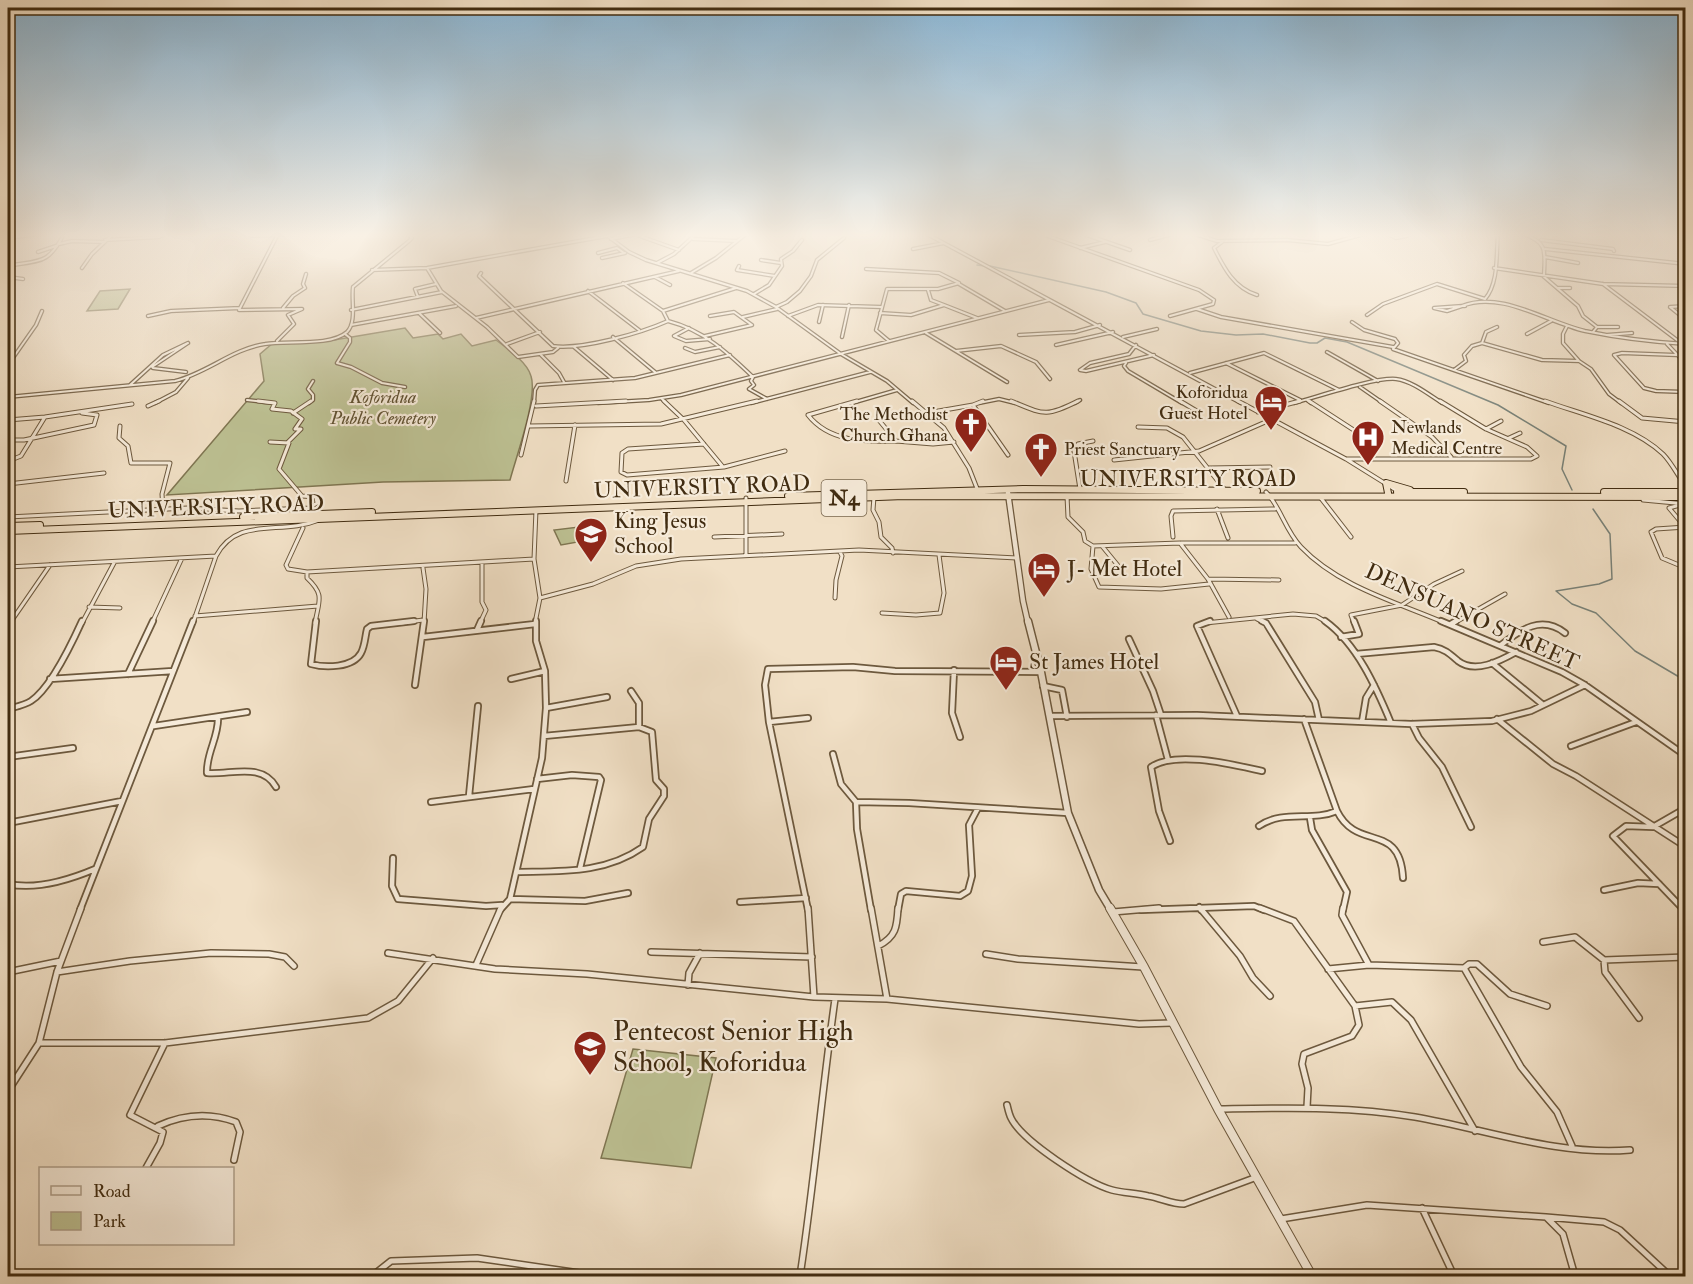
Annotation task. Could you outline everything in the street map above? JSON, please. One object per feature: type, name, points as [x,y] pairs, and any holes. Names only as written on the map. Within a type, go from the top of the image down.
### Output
[{"type":"highway","points":[[962,490],[974,482]]},
{"type":"highway","points":[[1388,492],[1386,483],[1418,492]]},
{"type":"highway","name":"UNIVERSITY ROAD","points":[[8,531],[536,510],[889,491],[962,490],[978,493]]},
{"type":"highway","name":"UNIVERSITY ROAD","points":[[8,526],[310,511],[1081,490],[1226,491],[1319,496],[1683,498]]},
{"type":"highway","name":"UNIVERSITY ROAD","points":[[1008,492],[1067,495],[1418,492],[1683,498]]},
{"type":"street","points":[[240,308],[247,294]]},
{"type":"street","points":[[283,308],[296,294]]},
{"type":"street","points":[[8,397],[165,382],[188,377],[230,355],[277,342],[326,339],[345,334],[351,325],[352,294]]},
{"type":"street","points":[[351,310],[433,294]]},
{"type":"street","points":[[445,294],[456,306],[476,318],[520,358],[554,352],[558,348]]},
{"type":"street","points":[[496,294],[558,348],[573,347],[657,326],[668,321],[690,328],[710,339],[753,377]]},
{"type":"street","points":[[476,318],[575,294]]},
{"type":"street","points":[[591,294],[639,330]]},
{"type":"street","points":[[638,294],[663,310],[668,321]]},
{"type":"street","points":[[663,310],[717,294]]},
{"type":"street","points":[[742,317],[777,308],[797,294]]},
{"type":"street","points":[[886,294],[876,331],[890,341]]},
{"type":"street","points":[[930,294],[931,300],[977,319]]},
{"type":"street","points":[[976,294],[1005,311]]},
{"type":"street","points":[[1038,294],[1100,325],[1346,459],[1408,497]]},
{"type":"street","points":[[1170,316],[1213,304],[1215,300],[1206,294]]},
{"type":"street","points":[[1253,294],[1257,295]]},
{"type":"street","points":[[1367,315],[1383,304],[1411,294]]},
{"type":"street","points":[[1467,294],[1606,336],[1633,341],[1683,344]]},
{"type":"street","points":[[1465,306],[1434,308],[1445,311],[1465,306],[1485,299],[1491,294]]},
{"type":"street","points":[[1563,294],[1597,327],[1618,327]]},
{"type":"street","points":[[1615,294],[1683,344]]},
{"type":"street","points":[[754,295],[777,308],[841,354],[898,389],[944,428],[969,468],[978,493]]},
{"type":"street","points":[[536,406],[662,399],[1049,300]]},
{"type":"street","points":[[788,316],[823,305],[881,307]]},
{"type":"street","points":[[819,322],[823,305]]},
{"type":"street","points":[[842,337],[849,305]]},
{"type":"street","points":[[880,314],[910,315],[944,305]]},
{"type":"street","points":[[351,325],[456,306]]},
{"type":"street","points":[[1686,306],[1670,307],[1686,320]]},
{"type":"street","points":[[148,316],[182,310],[302,309],[288,315],[294,324],[277,342]]},
{"type":"street","points":[[1197,309],[1250,323],[1393,347],[1619,427],[1657,449],[1684,484]]},
{"type":"street","points":[[8,365],[9,358],[28,339],[42,311]]},
{"type":"street","points":[[704,336],[752,325],[731,311],[710,316]]},
{"type":"street","points":[[419,314],[440,333]]},
{"type":"street","points":[[1527,334],[1552,321]]},
{"type":"street","points":[[1352,322],[1364,330],[1395,339],[1398,344],[1393,347]]},
{"type":"street","points":[[1019,334],[1075,332],[1100,325]]},
{"type":"street","points":[[1567,326],[1562,340],[1579,361],[1591,369],[1609,394],[1637,416],[1646,419],[1686,422]]},
{"type":"street","points":[[1482,343],[1483,335],[1488,329],[1497,327]]},
{"type":"street","points":[[1593,332],[1597,327]]},
{"type":"street","points":[[690,328],[674,336],[686,341],[710,339]]},
{"type":"street","points":[[1122,337],[1157,329]]},
{"type":"street","points":[[506,344],[540,332]]},
{"type":"street","points":[[925,332],[1007,382]]},
{"type":"street","points":[[1056,345],[1113,333]]},
{"type":"street","points":[[1606,336],[1632,333]]},
{"type":"street","points":[[345,334],[350,338],[350,342],[348,349],[336,360],[337,363],[351,367],[382,383],[405,387]]},
{"type":"street","points":[[613,337],[655,373]]},
{"type":"street","points":[[129,385],[165,351],[188,343],[149,367]]},
{"type":"street","points":[[1454,370],[1466,361],[1464,355],[1470,348],[1482,343],[1552,361],[1579,361]]},
{"type":"street","points":[[1666,344],[1686,364]]},
{"type":"street","points":[[1137,345],[1133,346],[1130,354],[1090,363],[1080,370],[1086,371],[1127,363],[1154,355]]},
{"type":"street","points":[[956,351],[1001,346],[1036,362],[1050,379]]},
{"type":"street","points":[[573,347],[613,380]]},
{"type":"street","points":[[685,348],[695,352],[720,347]]},
{"type":"street","points":[[1327,352],[1378,381]]},
{"type":"street","points":[[1189,374],[1264,353],[1340,390]]},
{"type":"street","points":[[1676,355],[1622,353],[1614,356],[1644,388],[1656,391],[1686,392]]},
{"type":"street","points":[[541,355],[559,373],[564,382]]},
{"type":"street","points":[[521,455],[522,444],[536,406],[536,387],[564,382],[635,378],[730,356]]},
{"type":"street","points":[[1127,363],[1124,366],[1128,371],[1200,413]]},
{"type":"street","points":[[1226,363],[1301,401]]},
{"type":"street","points":[[149,367],[186,372]]},
{"type":"street","points":[[529,426],[661,424],[768,400],[871,372]]},
{"type":"street","points":[[148,406],[174,394],[185,384],[188,377]]},
{"type":"street","points":[[753,377],[751,381],[754,385],[749,389],[768,400]]},
{"type":"street","points":[[1258,412],[1340,390],[1395,379],[1409,383],[1486,429],[1527,447],[1537,456],[1532,459],[1452,457],[1346,459]]},
{"type":"street","points":[[293,413],[313,400],[313,395],[308,390],[313,381]]},
{"type":"street","points":[[1360,387],[1432,437],[1452,457]]},
{"type":"street","points":[[898,389],[808,415],[824,428],[849,439],[933,444],[954,442]]},
{"type":"street","points":[[926,413],[973,405],[990,398],[1004,398],[1032,411],[1048,414],[1080,400]]},
{"type":"street","points":[[662,399],[684,420],[724,468]]},
{"type":"street","points":[[1306,399],[1366,438]]},
{"type":"street","points":[[8,517],[163,509],[310,511],[317,503],[316,497],[302,496],[279,469],[287,443],[301,429],[295,429],[302,419],[293,413],[272,409],[275,403],[247,400]]},
{"type":"street","points":[[8,420],[132,404]]},
{"type":"street","points":[[973,405],[1008,455]]},
{"type":"street","points":[[8,440],[33,438],[94,425],[97,415],[82,412]]},
{"type":"street","points":[[8,461],[21,456],[45,417]]},
{"type":"street","points":[[878,419],[896,441]]},
{"type":"street","points":[[1114,460],[1198,451],[1271,420]]},
{"type":"street","points":[[1486,429],[1501,421]]},
{"type":"street","points":[[566,481],[575,425]]},
{"type":"street","points":[[120,426],[119,438],[131,449],[131,463],[141,465],[160,461],[170,463],[162,494],[163,509]]},
{"type":"street","points":[[1137,428],[1169,428],[1198,451],[1226,491]]},
{"type":"street","points":[[1508,438],[1520,433]]},
{"type":"street","points":[[1081,490],[1074,451],[1078,444],[1093,441]]},
{"type":"street","points":[[270,442],[287,443]]},
{"type":"street","points":[[704,444],[628,449],[622,453],[621,472],[627,475],[724,468],[785,451]]},
{"type":"street","points":[[1209,468],[1234,469],[1270,466]]},
{"type":"street","points":[[8,484],[104,473]]},
{"type":"street","points":[[1008,492],[1023,601],[1041,672],[1047,716],[1068,813],[1099,890],[1144,967],[1218,1109],[1312,1276]]},
{"type":"street","name":"DENSUANO STREET","points":[[1269,494],[1295,543],[1329,572],[1517,652],[1585,685],[1685,756]]},
{"type":"street","points":[[1067,495],[1068,517],[1081,529],[1085,541],[1093,546],[1295,543]]},
{"type":"street","points":[[1319,496],[1350,537]]},
{"type":"street","points":[[874,497],[873,510],[879,522],[881,537],[892,548],[893,553]]},
{"type":"street","points":[[1683,498],[1670,508],[1685,527]]},
{"type":"street","points":[[746,500],[744,516],[748,535],[746,555]]},
{"type":"street","points":[[1217,509],[1228,538]]},
{"type":"street","points":[[1173,537],[1170,516],[1173,511],[1275,509]]},
{"type":"street","points":[[510,899],[537,779],[546,708],[545,671],[535,624],[540,598],[534,559],[536,510]]},
{"type":"street","points":[[8,1091],[39,1043],[61,961],[95,868],[154,726],[172,671],[223,539],[239,532],[303,528],[320,519]]},
{"type":"street","points":[[1685,527],[1656,529],[1652,532],[1662,558],[1686,568]]},
{"type":"street","points":[[303,528],[299,542],[288,556],[286,565],[288,568],[307,572],[534,559]]},
{"type":"street","points":[[714,537],[782,534]]},
{"type":"street","points":[[1180,543],[1208,579],[1209,585],[1228,617]]},
{"type":"street","points":[[1101,545],[1120,568]]},
{"type":"street","points":[[1093,546],[1091,569],[1099,587],[1161,590],[1209,585]]},
{"type":"street","points":[[540,598],[593,584],[636,566],[669,560],[859,550],[1017,558]]},
{"type":"street","points":[[835,597],[836,580],[842,556],[840,552]]},
{"type":"street","points":[[882,613],[916,615],[940,613],[944,609],[939,555]]},
{"type":"street","points":[[8,567],[216,556]]},
{"type":"street","points":[[128,674],[182,558]]},
{"type":"street","points":[[8,709],[31,701],[50,679],[67,652],[114,562]]},
{"type":"street","points":[[477,630],[486,610],[482,602],[482,562]]},
{"type":"street","points":[[8,626],[50,564]]},
{"type":"street","points":[[415,685],[423,637],[427,590],[426,572],[423,567]]},
{"type":"street","points":[[1341,637],[1359,634],[1351,615],[1402,605],[1434,584],[1462,571]]},
{"type":"street","points":[[307,572],[307,578],[321,594],[309,660],[316,666],[349,663],[357,659],[361,655],[367,629],[371,626],[423,620]]},
{"type":"street","points":[[1208,579],[1279,580]]},
{"type":"street","points":[[1451,624],[1505,594]]},
{"type":"street","points":[[195,616],[318,606]]},
{"type":"street","points":[[88,608],[120,608]]},
{"type":"street","points":[[1266,623],[1270,616]]},
{"type":"street","points":[[1237,716],[1197,626],[1228,617],[1316,616],[1326,621],[1356,654],[1374,685],[1391,723]]},
{"type":"street","points":[[1256,618],[1266,623],[1315,702],[1319,720]]},
{"type":"street","points":[[423,637],[535,624]]},
{"type":"street","points":[[1501,645],[1535,624],[1551,624],[1565,633]]},
{"type":"street","points":[[1129,639],[1153,691],[1168,760]]},
{"type":"street","points":[[1356,654],[1435,647],[1452,653],[1458,662],[1468,668],[1492,663],[1517,652]]},
{"type":"street","points":[[1492,663],[1542,704]]},
{"type":"street","points":[[814,998],[806,898],[769,722],[765,675],[772,667],[1041,672]]},
{"type":"street","points":[[954,670],[952,717],[960,737]]},
{"type":"street","points":[[50,679],[172,671]]},
{"type":"street","points":[[511,679],[545,671]]},
{"type":"street","points":[[1362,722],[1366,698],[1374,685]]},
{"type":"street","points":[[1047,716],[1237,716],[1412,724],[1496,719],[1531,711],[1585,685]]},
{"type":"street","points":[[1042,686],[1060,688],[1063,691],[1067,717]]},
{"type":"street","points":[[631,691],[638,696],[639,728]]},
{"type":"street","points":[[546,708],[607,697]]},
{"type":"street","points":[[469,796],[478,706]]},
{"type":"street","points":[[154,726],[247,711]]},
{"type":"street","points":[[218,717],[220,724],[207,773],[256,772],[274,779],[276,787]]},
{"type":"street","points":[[769,722],[808,718]]},
{"type":"street","points":[[1304,719],[1339,820],[1350,831],[1386,841],[1397,849],[1404,864],[1403,878]]},
{"type":"street","points":[[1496,719],[1554,764],[1686,847]]},
{"type":"street","points":[[1571,746],[1637,722]]},
{"type":"street","points":[[1412,724],[1419,738],[1442,767],[1471,827]]},
{"type":"street","points":[[517,873],[622,862],[643,847],[649,819],[664,796],[664,789],[656,780],[652,732],[649,729],[544,736]]},
{"type":"street","points":[[8,757],[73,748]]},
{"type":"street","points":[[832,754],[841,784],[856,802],[856,829],[887,999]]},
{"type":"street","points":[[1170,841],[1159,811],[1151,767],[1168,760],[1230,764],[1262,771]]},
{"type":"street","points":[[537,779],[572,775],[600,777],[580,868]]},
{"type":"street","points":[[431,802],[534,789]]},
{"type":"street","points":[[8,823],[122,801]]},
{"type":"street","points":[[856,802],[919,801],[1017,813],[1068,813]]},
{"type":"street","points":[[878,946],[888,942],[896,934],[900,894],[906,891],[960,896],[968,891],[972,876],[969,825],[978,808]]},
{"type":"street","points":[[1686,808],[1653,827],[1626,825],[1613,836],[1686,912]]},
{"type":"street","points":[[1259,826],[1271,818],[1289,814],[1310,818],[1330,815],[1336,811]]},
{"type":"street","points":[[1310,818],[1312,830],[1347,892],[1342,915],[1370,964]]},
{"type":"street","points":[[393,858],[392,887],[394,896],[398,899],[486,906],[502,904],[510,899],[545,902],[614,898],[628,893]]},
{"type":"street","points":[[8,884],[17,886],[69,880],[95,868]]},
{"type":"street","points":[[1604,890],[1638,883],[1660,884]]},
{"type":"street","points":[[740,902],[806,898]]},
{"type":"street","points":[[476,965],[502,904]]},
{"type":"street","points":[[1113,912],[1254,906],[1294,921],[1354,1006],[1359,1025],[1352,1036],[1304,1054],[1302,1064],[1308,1088],[1307,1107]]},
{"type":"street","points":[[1199,907],[1240,956],[1253,978],[1270,996]]},
{"type":"street","points":[[1543,942],[1575,937],[1604,960],[1686,957]]},
{"type":"street","points":[[651,952],[812,957]]},
{"type":"street","points":[[57,972],[130,960],[211,953],[269,954],[285,957],[294,966]]},
{"type":"street","points":[[388,953],[495,969],[587,974],[814,998],[887,999],[1128,1023],[1172,1023]]},
{"type":"street","points":[[688,985],[689,973],[700,953]]},
{"type":"street","points":[[986,954],[1018,959],[1144,967]]},
{"type":"street","points":[[39,1043],[165,1043],[368,1018],[385,1012],[404,998],[433,958]]},
{"type":"street","points":[[1604,960],[1605,972],[1640,1018]]},
{"type":"street","points":[[8,972],[61,961]]},
{"type":"street","points":[[1327,969],[1370,964],[1464,968],[1469,964],[1477,964],[1504,991],[1547,1006]]},
{"type":"street","points":[[1464,968],[1521,1066],[1557,1112],[1572,1147]]},
{"type":"street","points":[[800,1276],[812,1204],[822,1090],[835,999]]},
{"type":"street","points":[[1354,1006],[1392,1002],[1411,1020],[1476,1131]]},
{"type":"street","points":[[147,1167],[160,1143],[163,1132],[158,1126],[135,1121],[130,1115],[165,1043]]},
{"type":"street","points":[[1007,1106],[1011,1119],[1024,1135],[1054,1158],[1112,1190],[1150,1196],[1173,1204],[1184,1204],[1257,1177]]},
{"type":"street","points":[[1218,1109],[1307,1107],[1414,1117],[1476,1131],[1572,1147],[1607,1152],[1630,1150]]},
{"type":"street","points":[[158,1126],[175,1117],[187,1115],[223,1117],[236,1122],[240,1132],[234,1160]]},
{"type":"street","points":[[1281,1219],[1350,1206],[1422,1208],[1604,1222],[1620,1230],[1670,1276]]},
{"type":"street","points":[[1422,1208],[1454,1276]]},
{"type":"street","points":[[1546,1217],[1563,1234],[1575,1276]]},
{"type":"street","points":[[372,1276],[392,1261],[477,1258],[600,1276]]},
{"type":"street","points":[[8,1269],[19,1276]]},
{"type":"green space","points":[[98,294],[127,294],[118,309],[87,311]]},
{"type":"green space","name":"Koforidua Public Cemetery","points":[[405,328],[413,338],[438,334],[443,339],[461,334],[472,346],[496,340],[526,366],[531,376],[532,398],[510,480],[383,482],[167,495],[264,381],[260,354],[273,343],[334,340]]},
{"type":"green space","points":[[587,526],[589,540],[561,545],[554,530]]},
{"type":"green space","points":[[633,1049],[716,1058],[691,1168],[601,1158]]},
{"type":"waterway","points":[[1111,294],[1136,303],[1143,314],[1201,331],[1236,335],[1263,334],[1310,343],[1317,343],[1325,338],[1347,342],[1498,405],[1566,446],[1562,469],[1572,490]]},
{"type":"waterway","points":[[1593,509],[1610,534],[1612,579],[1599,584],[1556,591],[1572,604],[1596,613],[1635,651],[1686,681]]},
{"type":"place","name":"Koforidua Guest Hotel","points":[[1271,431]]},
{"type":"place","name":"The Methodist Church Ghana","points":[[971,453]]},
{"type":"place","name":"Newlands Medical Centre","points":[[1368,466]]},
{"type":"place","name":"Priest Sanctuary","points":[[1041,478]]},
{"type":"place","name":"King Jesus School","points":[[591,563]]},
{"type":"place","name":"J- Met Hotel","points":[[1044,598]]},
{"type":"place","name":"St James Hotel","points":[[1006,691]]},
{"type":"place","name":"Pentecost Senior High School, Koforidua","points":[[590,1076]]}]
